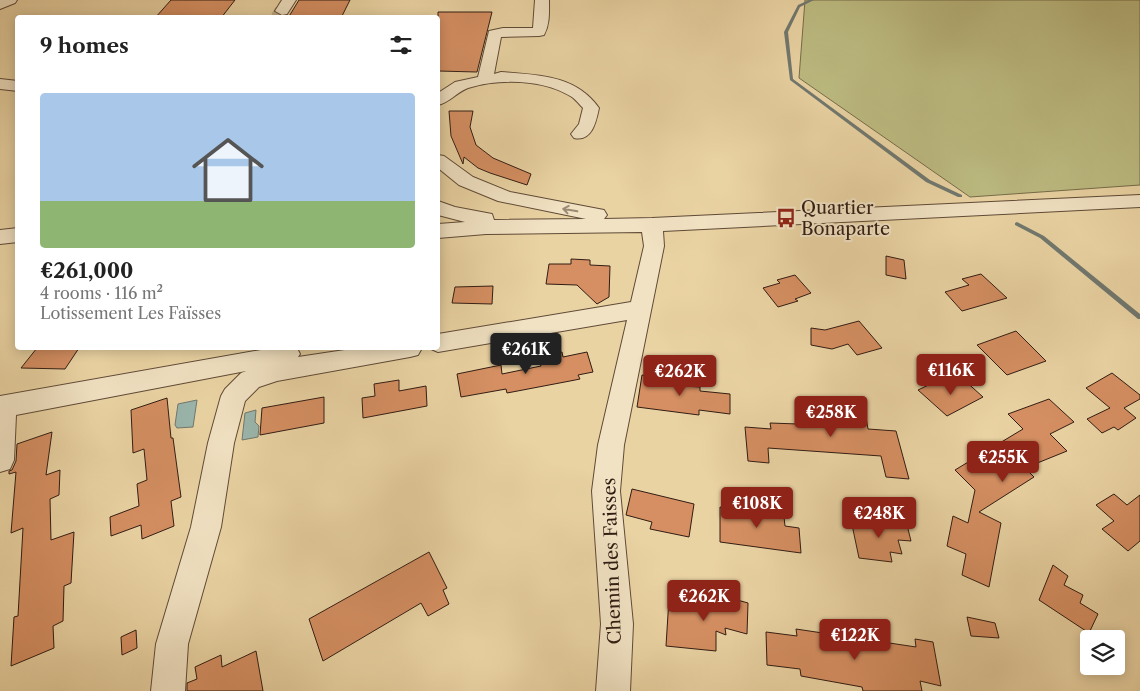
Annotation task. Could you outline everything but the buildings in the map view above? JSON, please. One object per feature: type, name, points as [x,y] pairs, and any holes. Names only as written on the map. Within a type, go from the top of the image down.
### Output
[{"type":"street","points":[[0,5],[10,0]]},
{"type":"street","points":[[486,80],[494,34],[503,32],[539,32],[542,20],[542,0]]},
{"type":"street","points":[[440,99],[461,85],[501,77],[548,81],[579,94],[592,108],[587,125],[580,134]]},
{"type":"street","points":[[0,84],[15,86]]},
{"type":"street","points":[[440,162],[466,181],[505,196],[652,225]]},
{"type":"street","points":[[440,231],[486,227],[652,225],[1140,202]]},
{"type":"street","points":[[440,208],[450,213],[493,220],[561,226]]},
{"type":"street","name":"Chemin des Faisses","points":[[613,691],[617,624],[606,491],[612,445],[654,246],[652,225]]},
{"type":"street","points":[[0,237],[15,235]]},
{"type":"street","points":[[440,327],[533,309]]},
{"type":"street","points":[[440,343],[641,309]]},
{"type":"street","points":[[0,460],[2,407],[314,350]]},
{"type":"street","points":[[168,691],[172,644],[206,527],[221,443],[234,396],[250,380],[276,371],[398,350]]},
{"type":"shaded area","points":[[805,0],[1140,0],[1140,185],[970,197],[799,78]]},
{"type":"water","points":[[197,400],[193,427],[177,428],[175,425],[178,404]]},
{"type":"water","points":[[256,410],[255,422],[259,426],[258,437],[242,440],[245,413]]},
{"type":"waterway","points":[[812,0],[799,6],[786,32],[791,79],[928,181],[960,196]]},
{"type":"waterway","points":[[1017,224],[1042,237],[1140,317]]},
{"type":"tunnel","points":[[280,15],[282,11]]},
{"type":"place","name":"Quartier Bonaparte","points":[[786,218]]}]
